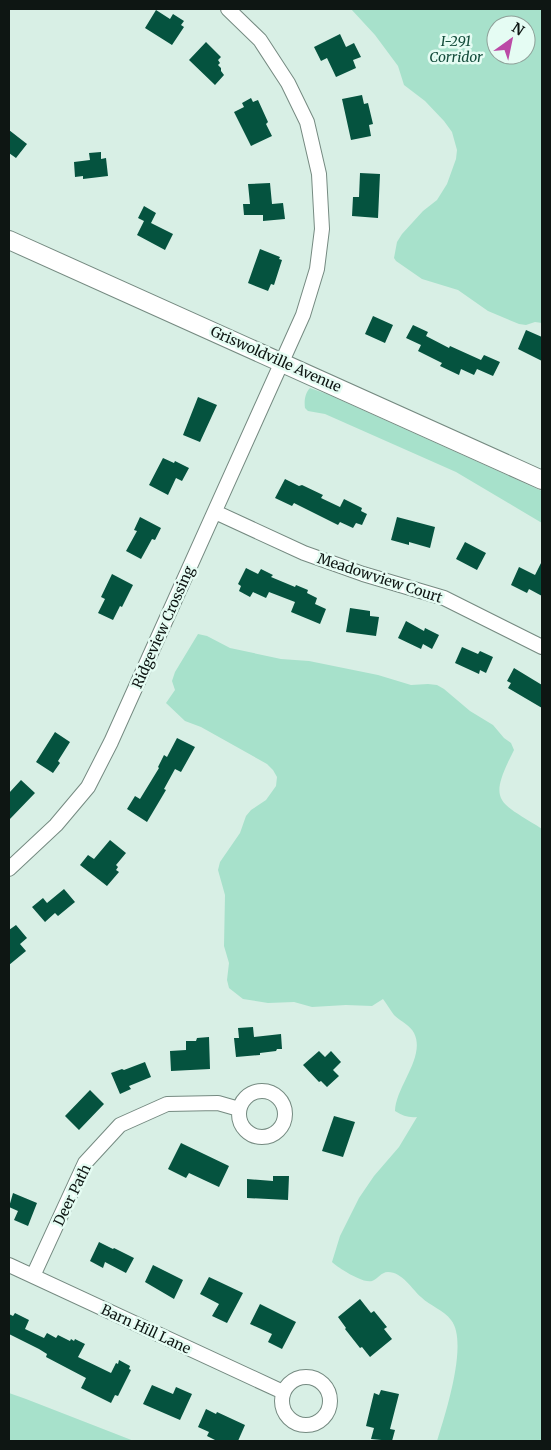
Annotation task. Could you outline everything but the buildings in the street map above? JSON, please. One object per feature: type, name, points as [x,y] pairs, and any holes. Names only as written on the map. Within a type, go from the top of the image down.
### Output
[{"type":"street","name":"Ridgeview Crossing","points":[[9,869],[56,825],[88,787],[111,742],[215,512],[302,315],[317,269],[322,229],[319,174],[307,122],[288,83],[260,40],[228,9]]},
{"type":"street","name":"Griswoldville Avenue","points":[[9,240],[542,480]]},
{"type":"street","name":"Meadowview Court","points":[[215,512],[304,553],[363,574],[444,598],[542,647]]},
{"type":"street","name":"Deer Path","points":[[33,1276],[85,1163],[120,1125],[167,1104],[218,1103],[239,1109]]},
{"type":"street","name":"Barn Hill Lane","points":[[9,1266],[284,1392]]},
{"type":"green space","name":"I-291 Corridor","points":[[351,9],[542,9],[542,323],[519,324],[488,311],[458,290],[422,279],[394,258],[397,242],[402,234],[423,211],[437,200],[447,184],[456,159],[457,150],[452,132],[425,101],[404,85],[398,66],[375,35]]},
{"type":"green space","points":[[310,388],[542,491],[542,523],[456,472],[325,414],[308,411],[305,408],[305,400]]},
{"type":"green space","points":[[198,634],[207,636],[230,648],[281,659],[309,661],[378,675],[411,685],[437,685],[470,711],[493,725],[511,743],[514,750],[501,781],[499,791],[501,799],[515,812],[542,829],[542,1441],[437,1441],[450,1397],[457,1361],[458,1345],[456,1330],[451,1320],[445,1313],[425,1300],[398,1275],[386,1272],[372,1281],[368,1281],[351,1275],[332,1262],[340,1236],[359,1198],[374,1176],[399,1147],[417,1117],[406,1116],[395,1111],[400,1092],[414,1062],[417,1042],[412,1030],[394,1015],[383,999],[372,1006],[312,1007],[294,1002],[268,1003],[243,999],[229,988],[227,980],[229,963],[224,946],[225,895],[218,870],[220,862],[240,833],[246,816],[251,810],[266,800],[276,786],[277,777],[267,764],[201,727],[185,721],[166,703],[175,690],[172,681],[175,672]]},
{"type":"green space","points":[[9,1393],[26,1399],[134,1441],[9,1441]]}]
